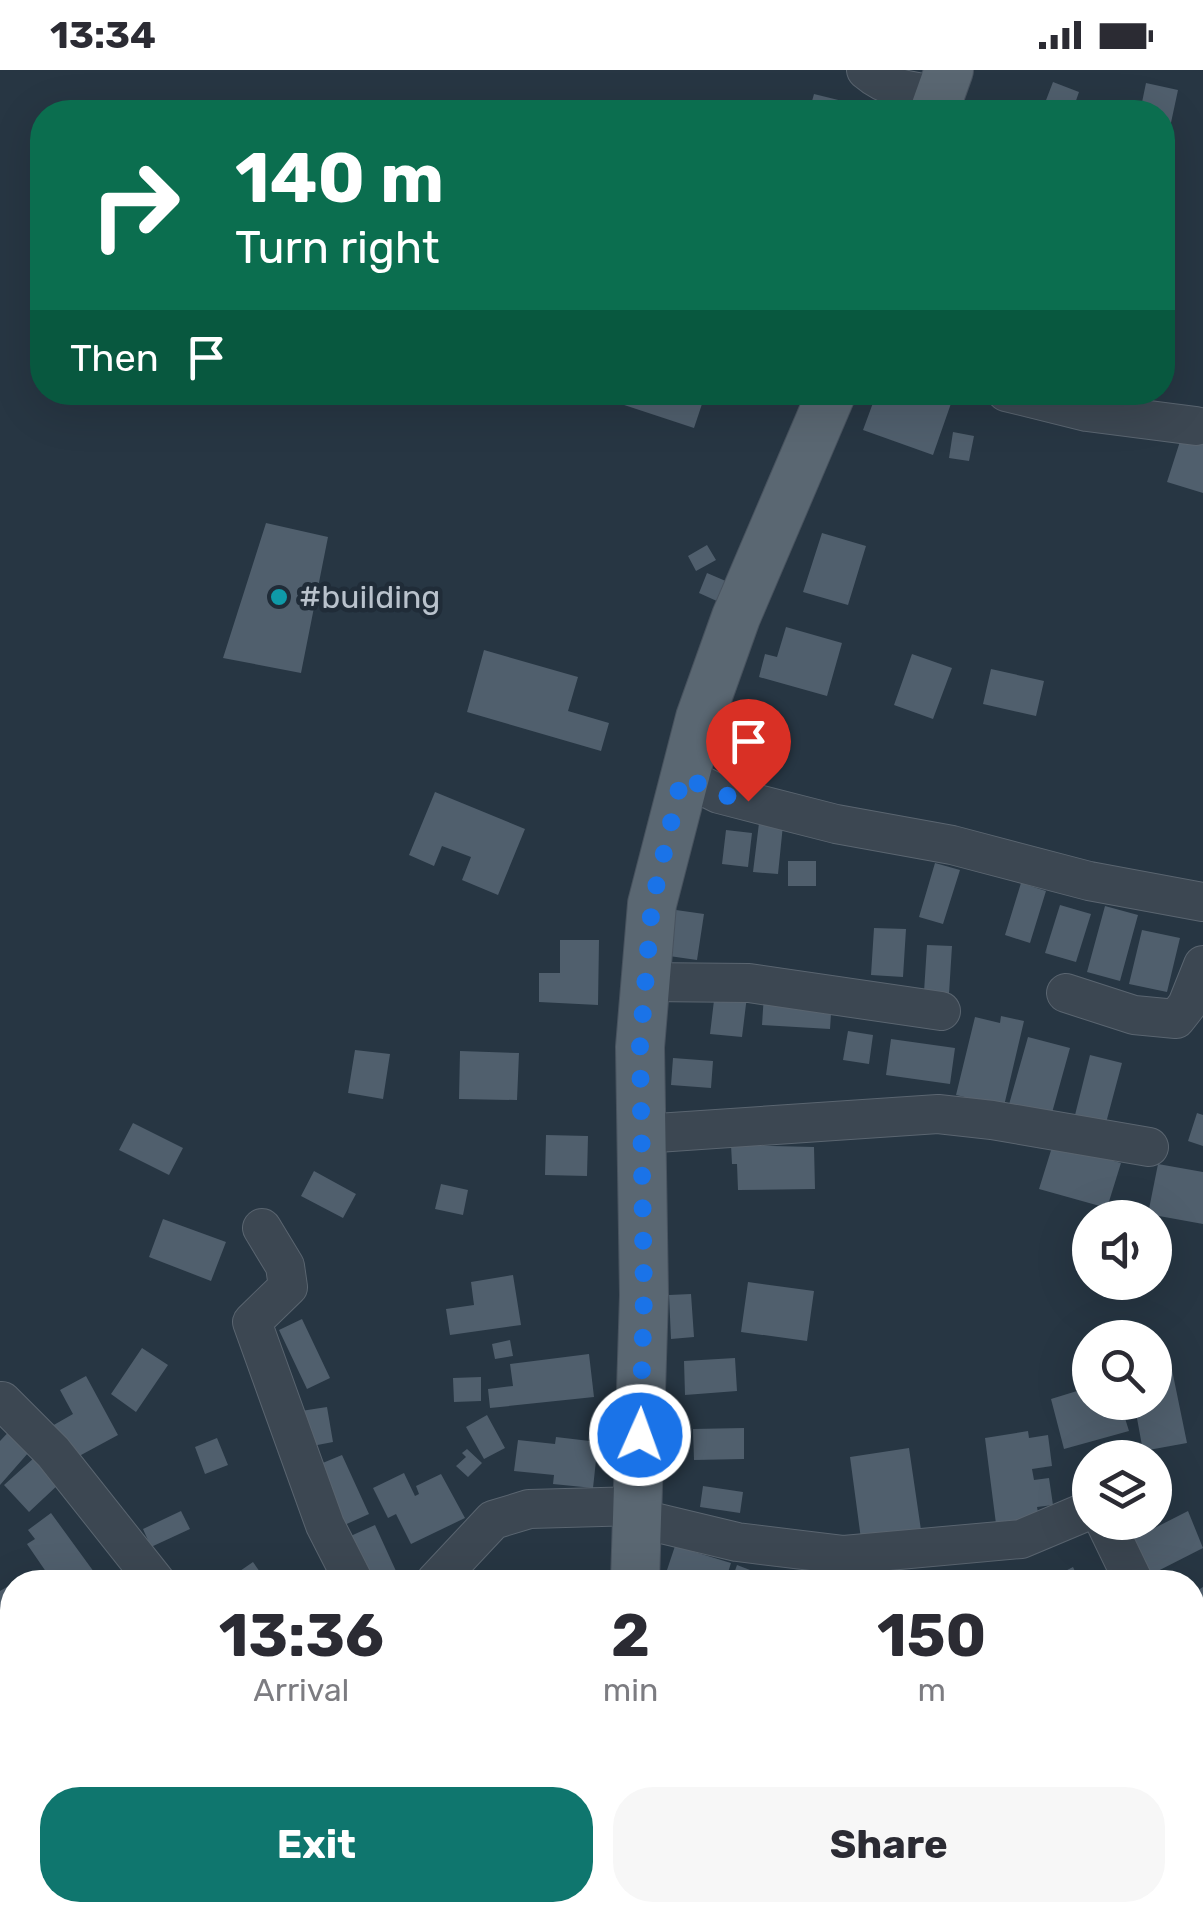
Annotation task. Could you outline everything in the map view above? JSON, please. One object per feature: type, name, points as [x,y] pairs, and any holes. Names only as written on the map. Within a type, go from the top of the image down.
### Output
[{"type":"main road","points":[[635,1570],[644,1295],[640,1046],[652,904],[682,776],[736,617],[826,405]]},
{"type":"street","points":[[866,70],[881,82],[912,92],[941,93]]},
{"type":"street","points":[[1059,405],[1196,426]]},
{"type":"street","points":[[682,776],[720,794],[836,824],[952,845],[1089,881],[1203,902]]},
{"type":"street","points":[[1066,994],[1134,1015],[1176,1019],[1187,1005],[1203,965]]},
{"type":"street","points":[[646,982],[749,982],[941,1012]]},
{"type":"street","points":[[642,1134],[938,1114],[1150,1147]]},
{"type":"street","points":[[262,1228],[285,1266],[288,1287],[252,1322],[324,1525],[348,1570]]},
{"type":"street","points":[[2,1401],[53,1452],[146,1570]]},
{"type":"street","points":[[446,1570],[493,1520],[529,1509],[637,1512],[737,1542],[844,1554],[1021,1539],[1072,1518]]},
{"type":"street","points":[[1114,1540],[1128,1570]]},
{"type":"building","points":[[1053,82],[1079,92],[1076,100],[1046,100]]},
{"type":"building","points":[[1146,83],[1178,90],[1175,104],[1175,100],[1142,100]]},
{"type":"building","points":[[814,94],[838,100],[812,100]]},
{"type":"building","points":[[624,405],[702,405],[694,428]]},
{"type":"building","points":[[872,405],[950,405],[933,455],[863,430]]},
{"type":"building","points":[[953,432],[974,436],[969,461],[949,458]]},
{"type":"building","points":[[1183,432],[1203,438],[1203,493],[1167,482]]},
{"type":"building","name":"#building","points":[[266,523],[328,537],[301,673],[223,658]]},
{"type":"building","points":[[822,533],[866,546],[848,605],[803,592]]},
{"type":"building","points":[[707,545],[716,560],[696,571],[688,556]]},
{"type":"building","points":[[707,573],[728,582],[719,602],[699,593]]},
{"type":"building","points":[[786,627],[842,643],[827,696],[759,677],[765,654],[777,657]]},
{"type":"building","points":[[484,650],[578,677],[568,711],[609,723],[601,751],[467,712]]},
{"type":"building","points":[[912,654],[952,668],[933,719],[894,705]]},
{"type":"building","points":[[991,669],[1044,681],[1036,716],[983,704]]},
{"type":"building","points":[[435,792],[525,829],[498,895],[462,880],[471,857],[442,846],[434,866],[409,855]]},
{"type":"building","points":[[759,823],[783,825],[778,874],[753,872]]},
{"type":"building","points":[[726,830],[752,833],[748,867],[722,864]]},
{"type":"building","points":[[788,861],[816,861],[816,886],[788,886]]},
{"type":"building","points":[[935,863],[960,870],[943,924],[919,917]]},
{"type":"building","points":[[1021,883],[1046,891],[1030,943],[1005,935]]},
{"type":"building","points":[[1060,905],[1091,914],[1076,962],[1045,953]]},
{"type":"building","points":[[1105,906],[1138,915],[1120,981],[1087,972]]},
{"type":"building","points":[[676,910],[704,914],[697,960],[669,956]]},
{"type":"building","points":[[874,928],[906,929],[903,977],[871,975]]},
{"type":"building","points":[[1142,930],[1180,938],[1167,992],[1129,984]]},
{"type":"building","points":[[560,940],[599,940],[598,1005],[539,1002],[539,973],[560,973]]},
{"type":"building","points":[[927,945],[952,946],[949,994],[924,992]]},
{"type":"building","points":[[715,992],[747,996],[742,1037],[710,1034]]},
{"type":"building","points":[[764,994],[832,999],[830,1029],[762,1025]]},
{"type":"building","points":[[1001,1016],[1024,1021],[1004,1106],[956,1095],[975,1017],[1000,1023]]},
{"type":"building","points":[[848,1031],[873,1035],[869,1064],[843,1060]]},
{"type":"building","points":[[1028,1037],[1070,1048],[1050,1120],[1008,1108]]},
{"type":"building","points":[[891,1039],[955,1048],[950,1084],[886,1075]]},
{"type":"building","points":[[355,1050],[390,1054],[383,1099],[348,1093]]},
{"type":"building","points":[[460,1051],[519,1053],[517,1100],[459,1099]]},
{"type":"building","points":[[1090,1055],[1122,1063],[1106,1123],[1075,1115]]},
{"type":"building","points":[[673,1058],[713,1061],[711,1088],[671,1085]]},
{"type":"building","points":[[1197,1113],[1203,1115],[1203,1146],[1188,1141]]},
{"type":"building","points":[[133,1123],[183,1148],[169,1175],[119,1150]]},
{"type":"building","points":[[546,1135],[588,1136],[587,1176],[545,1175]]},
{"type":"building","points":[[1053,1144],[1121,1163],[1109,1200],[1078,1200],[1039,1189]]},
{"type":"building","points":[[731,1145],[814,1147],[815,1189],[738,1190],[737,1164],[732,1164]]},
{"type":"building","points":[[1158,1164],[1203,1172],[1203,1224],[1172,1218],[1172,1200],[1151,1200]]},
{"type":"building","points":[[314,1171],[356,1194],[343,1218],[301,1196]]},
{"type":"building","points":[[441,1184],[468,1190],[463,1215],[435,1209]]},
{"type":"building","points":[[163,1219],[226,1242],[211,1281],[149,1257]]},
{"type":"building","points":[[513,1275],[521,1325],[450,1335],[446,1309],[474,1305],[471,1282]]},
{"type":"building","points":[[748,1282],[814,1291],[807,1341],[741,1332]]},
{"type":"building","points":[[691,1294],[694,1337],[671,1339],[669,1295]]},
{"type":"building","points":[[302,1319],[330,1378],[307,1389],[279,1330]]},
{"type":"building","points":[[510,1340],[513,1356],[495,1359],[492,1344]]},
{"type":"building","points":[[142,1348],[168,1365],[136,1412],[111,1394]]},
{"type":"building","points":[[589,1354],[594,1397],[490,1408],[488,1389],[513,1386],[510,1364]]},
{"type":"building","points":[[735,1358],[737,1391],[685,1395],[684,1361]]},
{"type":"building","points":[[1172,1370],[1187,1443],[1172,1446],[1172,1440],[1141,1440],[1137,1420],[1172,1420]]},
{"type":"building","points":[[86,1376],[118,1435],[70,1461],[52,1426],[73,1414],[60,1390]]},
{"type":"building","points":[[481,1377],[481,1401],[454,1402],[453,1378]]},
{"type":"building","points":[[1072,1393],[1072,1420],[1126,1420],[1129,1431],[1096,1440],[1072,1440],[1072,1447],[1064,1449],[1051,1399]]},
{"type":"building","points":[[327,1407],[333,1442],[307,1447],[301,1411]]},
{"type":"building","points":[[487,1415],[505,1448],[484,1459],[466,1427]]},
{"type":"building","points":[[15,1425],[36,1444],[0,1485],[0,1441]]},
{"type":"building","points":[[744,1428],[744,1459],[694,1460],[693,1429]]},
{"type":"building","points":[[1028,1431],[1029,1438],[1048,1435],[1052,1466],[1032,1469],[1034,1480],[1049,1478],[1053,1505],[1037,1507],[1039,1518],[996,1524],[985,1438]]},
{"type":"building","points":[[556,1437],[598,1442],[593,1488],[553,1484],[554,1475],[514,1471],[518,1440],[555,1444]]},
{"type":"building","points":[[217,1438],[228,1465],[205,1474],[195,1447]]},
{"type":"building","points":[[909,1448],[921,1530],[861,1539],[850,1457]]},
{"type":"building","points":[[467,1449],[482,1463],[468,1477],[456,1466],[466,1457],[462,1453]]},
{"type":"building","points":[[342,1455],[369,1514],[340,1527],[313,1467]]},
{"type":"building","points":[[35,1457],[60,1483],[29,1512],[4,1485]]},
{"type":"building","points":[[404,1473],[415,1496],[419,1494],[416,1486],[441,1474],[465,1518],[411,1544],[396,1514],[388,1518],[373,1488]]},
{"type":"building","points":[[703,1486],[743,1492],[740,1513],[700,1507]]},
{"type":"building","points":[[181,1511],[190,1529],[151,1547],[143,1529]]},
{"type":"building","points":[[1188,1511],[1203,1548],[1160,1570],[1148,1570],[1133,1540],[1172,1540],[1172,1519]]},
{"type":"building","points":[[51,1513],[93,1570],[45,1570],[27,1544],[35,1539],[28,1530]]},
{"type":"building","points":[[375,1525],[396,1570],[358,1570],[344,1539]]},
{"type":"building","points":[[675,1546],[731,1563],[729,1570],[667,1570]]},
{"type":"building","points":[[253,1562],[259,1570],[241,1570]]},
{"type":"place","name":"#building","points":[[279,597]]},
{"type":"route","points":[[640,1435],[644,1295],[640,1046],[652,904],[682,776],[720,794],[748,801]]}]
